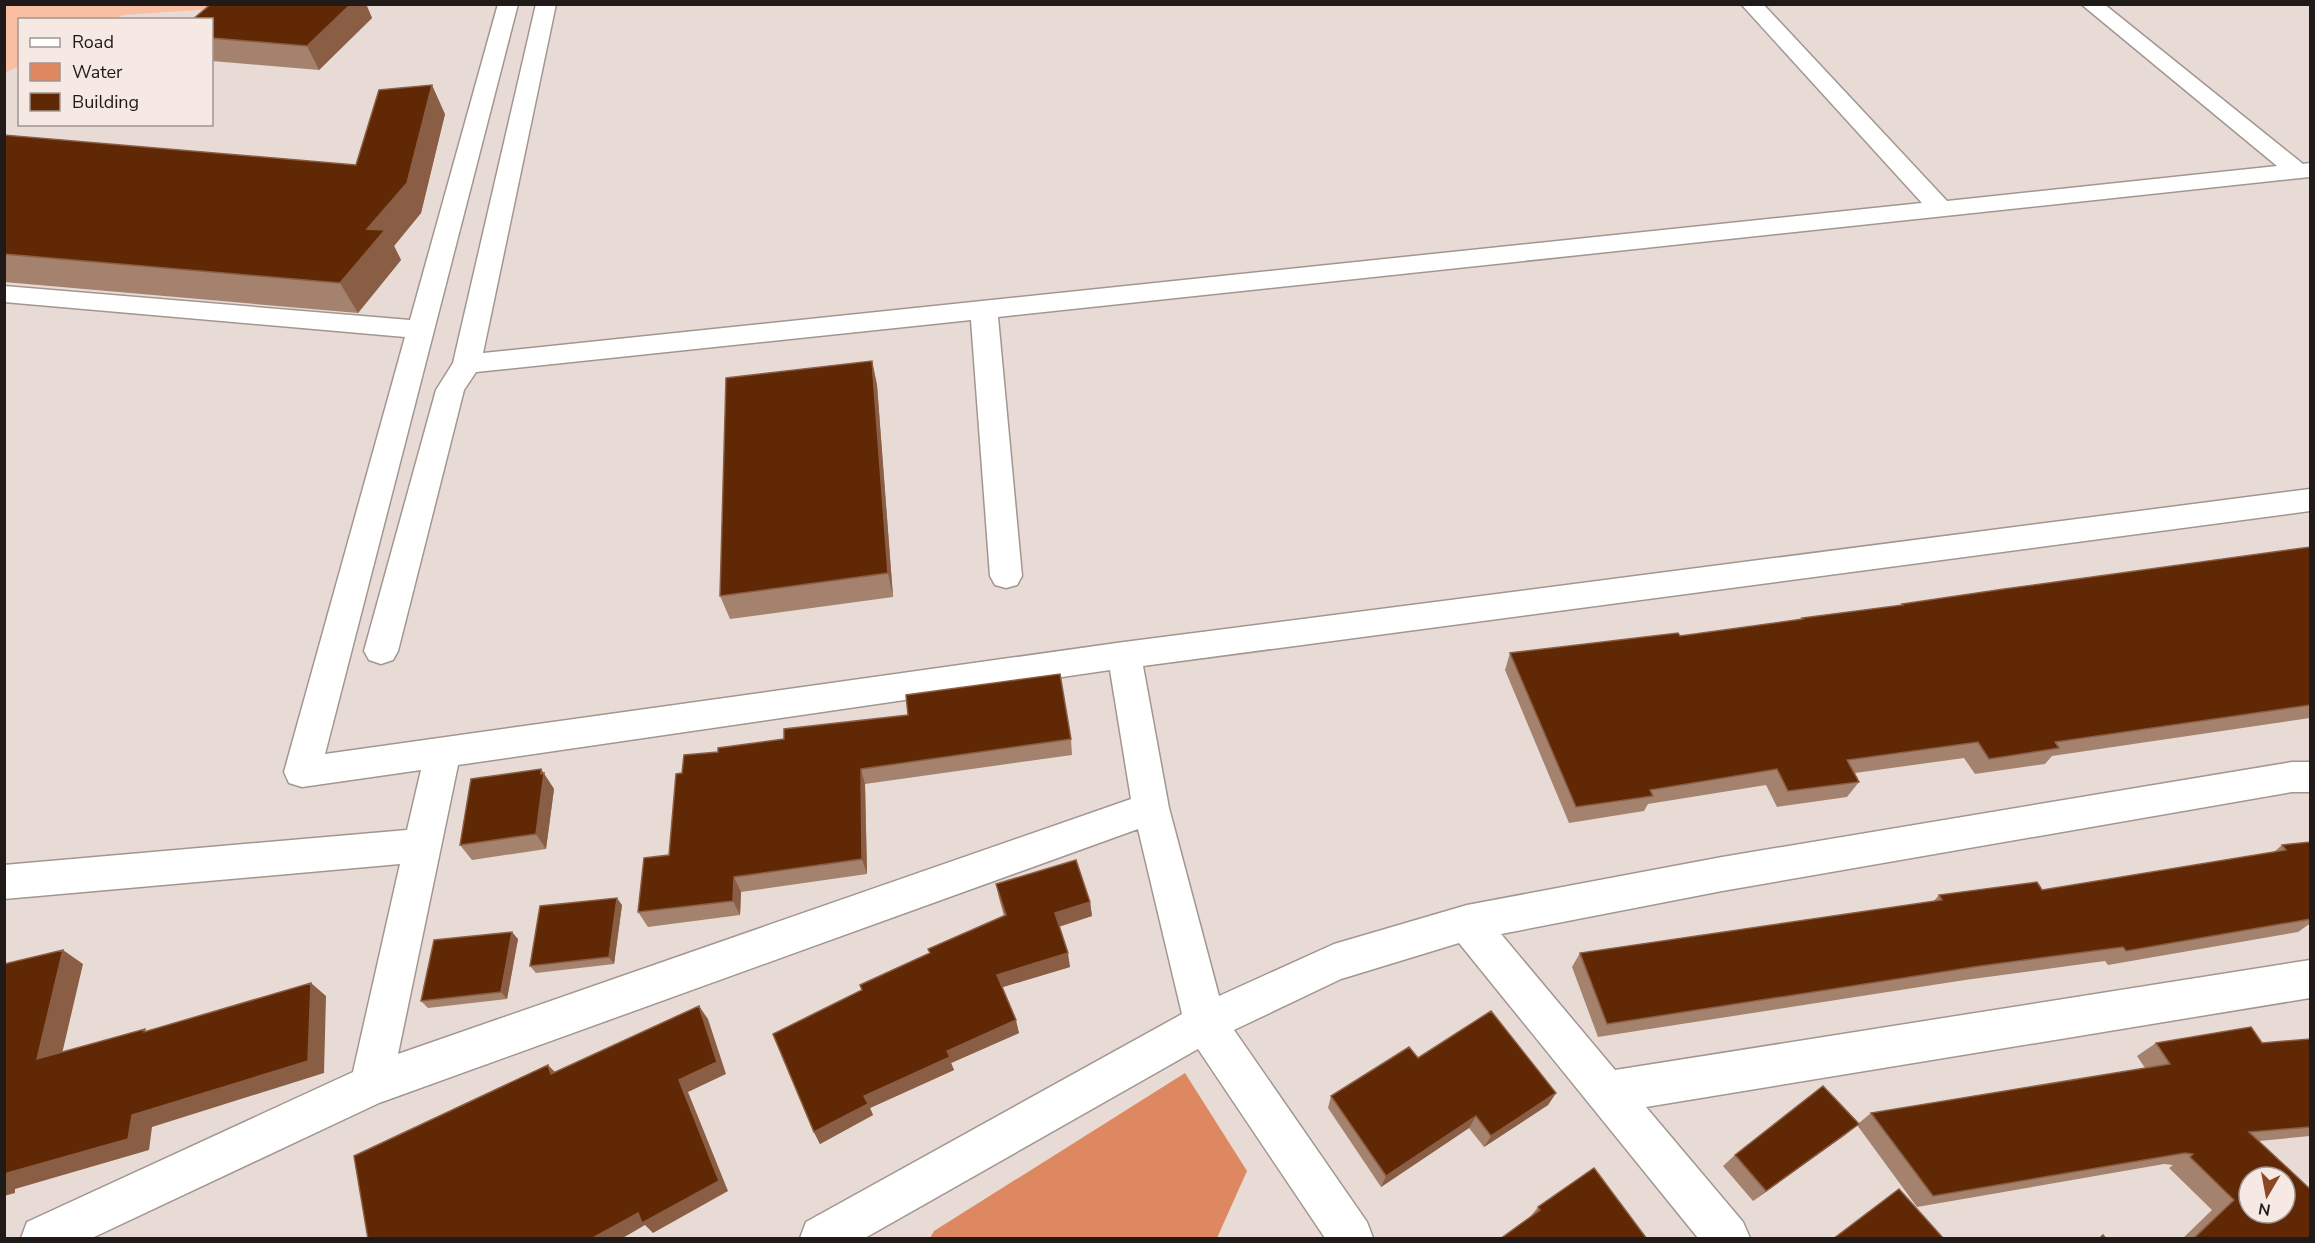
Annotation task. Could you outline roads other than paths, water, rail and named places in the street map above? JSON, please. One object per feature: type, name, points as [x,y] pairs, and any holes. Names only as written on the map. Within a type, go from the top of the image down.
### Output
[{"type":"street","points":[[508,4],[302,772],[1124,655],[2310,500]]},
{"type":"street","points":[[381,651],[450,390],[467,364],[546,4]]},
{"type":"street","points":[[1752,4],[1941,209]]},
{"type":"street","points":[[2091,4],[2305,171]]},
{"type":"street","points":[[467,364],[2305,171]]},
{"type":"street","points":[[4,294],[422,330]]},
{"type":"street","points":[[984,310],[1006,576]]},
{"type":"street","points":[[1124,655],[1151,808],[1205,1023],[1351,1239]]},
{"type":"street","points":[[371,1085],[444,751]]},
{"type":"street","points":[[822,1239],[1205,1023],[1335,963],[1467,923],[1722,873],[2292,777],[2310,777]]},
{"type":"street","points":[[43,1239],[371,1085],[1151,808]]},
{"type":"street","points":[[4,882],[423,846]]},
{"type":"street","points":[[1467,923],[1727,1239]]},
{"type":"street","points":[[1606,1092],[2310,979]]},
{"type":"water","points":[[1185,1073],[1247,1171],[1217,1238],[930,1238],[934,1231]]}]
